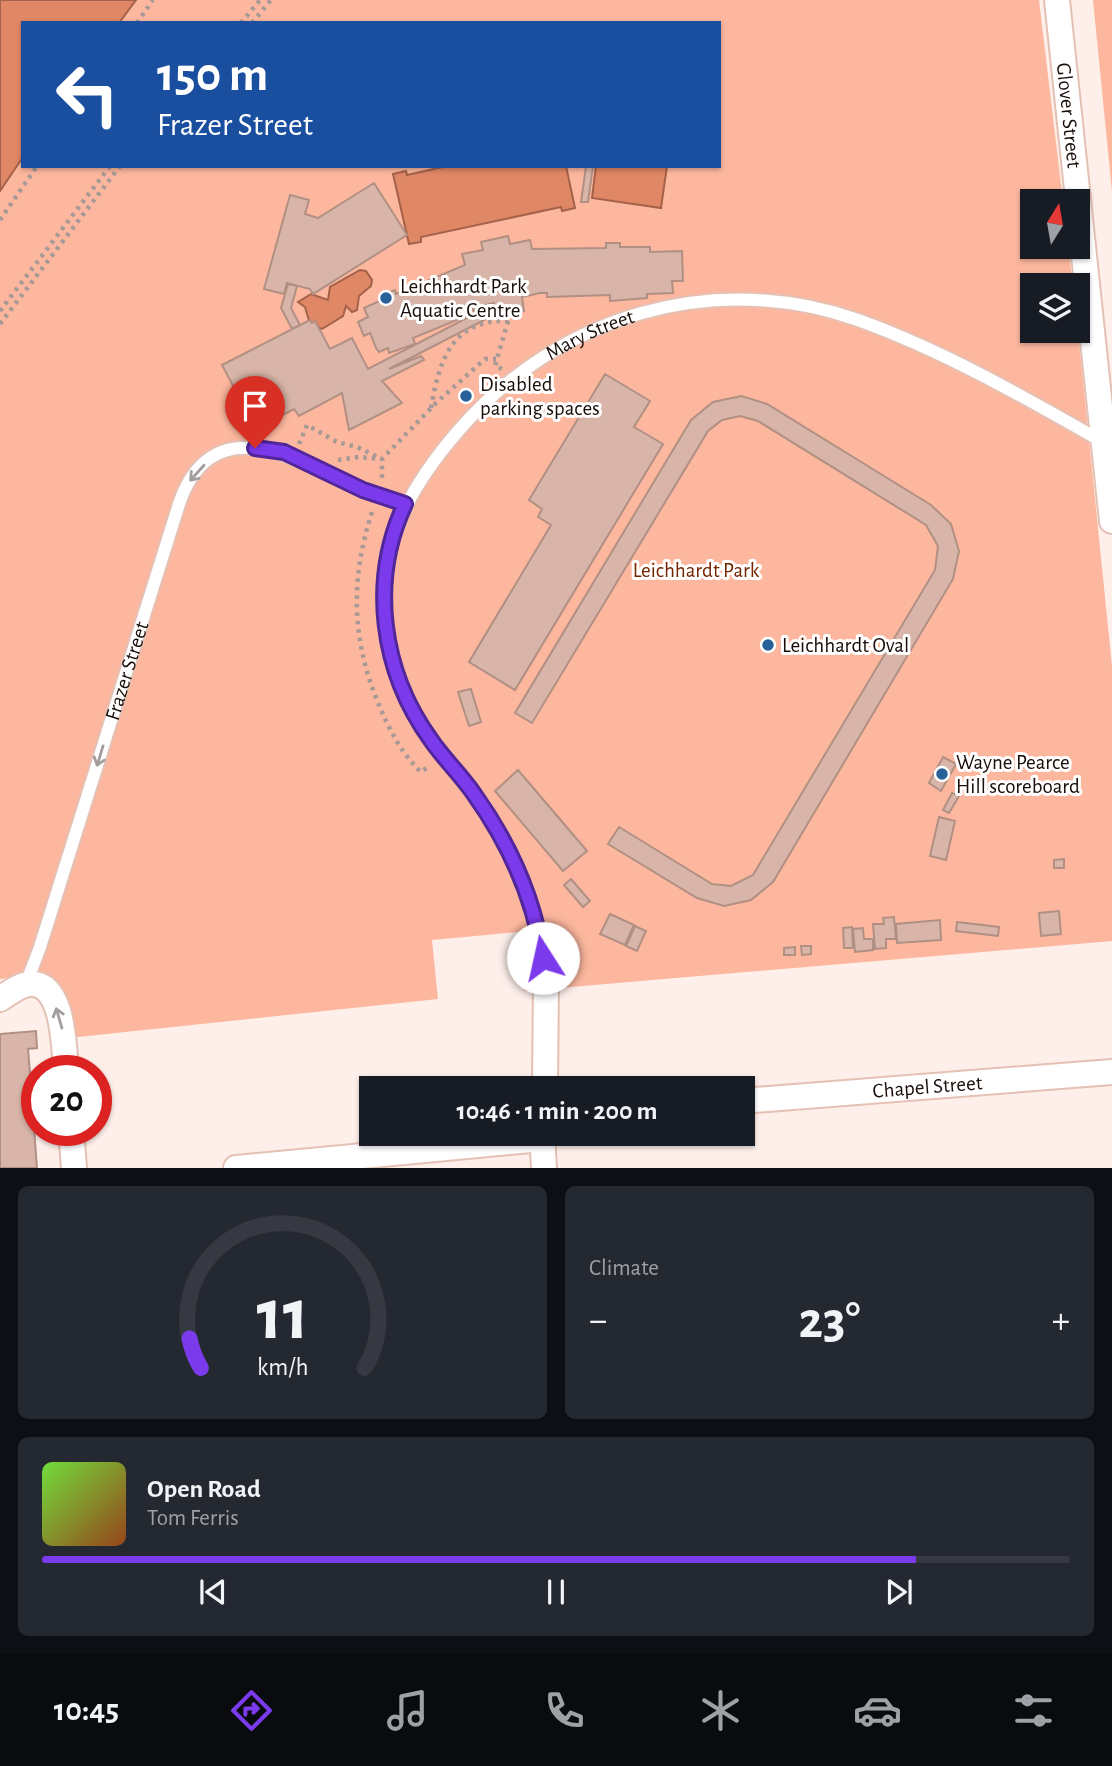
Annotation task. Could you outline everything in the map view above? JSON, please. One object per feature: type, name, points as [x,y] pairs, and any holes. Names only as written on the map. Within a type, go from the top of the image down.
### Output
[{"type":"street","name":"Glover Street","points":[[1057,0],[1092,305],[1112,521]]},
{"type":"street","name":"Mary Street","points":[[545,1076],[546,982]]},
{"type":"street","points":[[0,999],[26,984],[38,984],[49,992],[58,1010],[64,1055]]},
{"type":"street","name":"Chapel Street","points":[[755,1100],[1112,1072]]},
{"type":"street","points":[[72,1146],[74,1167]]},
{"type":"street","points":[[236,1167],[450,1146]]},
{"type":"street","points":[[543,1146],[544,1167]]},
{"type":"lane","name":"Mary Street","points":[[546,982],[533,906],[510,854],[473,792],[429,738],[413,710],[392,661],[383,594],[390,544],[405,504],[447,443],[474,413],[516,375],[557,346],[625,317],[684,303],[767,302],[811,308],[855,319],[900,337],[1009,388],[1103,442]]},
{"type":"lane","name":"Frazer Street","points":[[26,984],[40,947],[179,504],[190,479],[210,460],[225,453],[240,449],[270,449],[304,461],[363,490],[405,504]]},
{"type":"path","points":[[138,21],[153,0]]},
{"type":"path","points":[[243,21],[260,0]]},
{"type":"path","points":[[254,21],[271,0]]},
{"type":"path","points":[[0,220],[36,168]]},
{"type":"path","points":[[0,312],[108,168]]},
{"type":"path","points":[[0,324],[118,168]]},
{"type":"path","points":[[510,314],[495,366],[516,375]]},
{"type":"path","points":[[431,408],[438,372],[453,341],[472,329],[497,320],[508,321]]},
{"type":"path","points":[[382,478],[382,459],[431,408],[485,359],[496,359]]},
{"type":"path","points":[[297,447],[307,425],[337,442],[357,447],[382,459]]},
{"type":"green space","name":"Leichhardt Park","points":[[136,0],[1039,0],[1062,189],[1020,189],[1020,259],[1070,259],[1071,273],[1020,273],[1020,343],[1079,343],[1112,666],[1112,941],[524,991],[518,932],[432,940],[438,999],[78,1037],[72,1034],[56,984],[48,973],[0,979],[0,191],[21,160],[21,168],[721,168],[721,21],[120,21]]},
{"type":"green space","points":[[1093,0],[1112,0],[1112,192]]},
{"type":"shaded area","points":[[0,0],[136,0],[120,21],[21,21],[21,160],[0,191]]},
{"type":"shaded area","points":[[438,168],[566,168],[575,208],[562,211],[561,207],[421,237],[421,242],[409,244],[393,174],[406,171],[407,175]]},
{"type":"shaded area","points":[[596,168],[667,168],[661,208],[592,198]]},
{"type":"shaded area","points":[[360,270],[366,271],[372,280],[371,286],[359,296],[357,310],[352,312],[346,306],[343,316],[322,329],[310,324],[305,307],[298,302],[311,294],[328,300],[330,287]]},
{"type":"building","points":[[586,168],[593,168],[588,202],[581,202]]},
{"type":"building","points":[[374,183],[407,235],[313,294],[310,289],[287,283],[284,294],[264,289],[290,195],[309,200],[305,214],[318,218]]},
{"type":"building","points":[[508,236],[510,244],[530,240],[532,249],[606,248],[606,243],[620,243],[620,247],[650,247],[650,252],[682,251],[683,281],[672,281],[673,293],[647,294],[647,298],[610,301],[610,295],[547,297],[547,293],[540,293],[522,297],[524,311],[497,317],[494,303],[481,306],[473,309],[474,313],[413,338],[415,344],[389,353],[388,348],[379,352],[370,333],[364,336],[358,322],[368,317],[364,308],[384,299],[382,295],[395,290],[396,294],[465,265],[462,254],[483,250],[481,242]]},
{"type":"building","points":[[288,284],[297,286],[291,308],[300,325],[292,329],[281,308]]},
{"type":"building","points":[[494,304],[496,314],[389,369],[421,356],[424,360],[382,381],[402,403],[349,430],[342,393],[299,416],[294,409],[256,429],[222,365],[310,320],[312,323],[315,321],[330,349],[352,338],[368,369]]},
{"type":"building","points":[[605,374],[650,401],[634,427],[663,444],[515,690],[469,662],[551,525],[538,517],[542,509],[529,500]]},
{"type":"building","points":[[741,396],[767,404],[931,505],[951,524],[959,551],[953,579],[773,882],[751,900],[724,906],[697,898],[608,844],[619,827],[712,884],[731,886],[753,875],[935,570],[938,546],[926,525],[758,421],[740,416],[722,420],[708,431],[532,723],[515,713],[691,420],[713,402]]},
{"type":"building","points":[[471,689],[481,722],[469,726],[458,692]]},
{"type":"building","name":"Wayne Pearce Hill scoreboard","points":[[943,757],[956,764],[941,791],[929,783]]},
{"type":"building","points":[[518,770],[587,851],[563,871],[495,791]]},
{"type":"building","points":[[952,793],[959,796],[949,813],[943,810]]},
{"type":"building","points":[[939,817],[955,821],[946,860],[930,856]]},
{"type":"building","points":[[1064,859],[1064,868],[1054,868],[1054,860]]},
{"type":"building","points":[[571,879],[590,901],[583,907],[564,885]]},
{"type":"building","points":[[1059,911],[1061,934],[1041,936],[1039,913]]},
{"type":"building","points":[[610,914],[634,925],[625,945],[600,934]]},
{"type":"building","points":[[894,917],[896,939],[886,939],[886,948],[875,949],[873,924],[884,924],[883,918]]},
{"type":"building","points":[[940,920],[941,940],[897,943],[896,924]]},
{"type":"building","points":[[957,922],[999,927],[998,936],[956,931]]},
{"type":"building","points":[[635,926],[646,931],[637,951],[626,946]]},
{"type":"building","points":[[852,927],[853,948],[844,948],[843,928]]},
{"type":"building","points":[[863,928],[864,939],[873,939],[873,950],[855,952],[853,929]]},
{"type":"building","points":[[801,946],[811,946],[811,954],[802,955]]},
{"type":"building","points":[[795,947],[795,955],[784,955],[784,948]]},
{"type":"building","points":[[36,1031],[37,1048],[28,1049],[28,1055],[21,1055],[21,1146],[35,1146],[37,1168],[0,1168],[0,1034]]},
{"type":"place","name":"Leichhardt Park Aquatic Centre","points":[[386,298]]},
{"type":"place","name":"Disabled parking spaces","points":[[466,396]]},
{"type":"place","name":"Leichhardt Oval","points":[[768,645]]},
{"type":"place","name":"Wayne Pearce Hill scoreboard","points":[[942,774]]},
{"type":"route","points":[[255,448],[284,452],[363,490],[405,504],[390,544],[383,594],[384,619],[392,661],[399,682],[429,738],[473,792],[510,854],[533,906],[543,958]]}]
